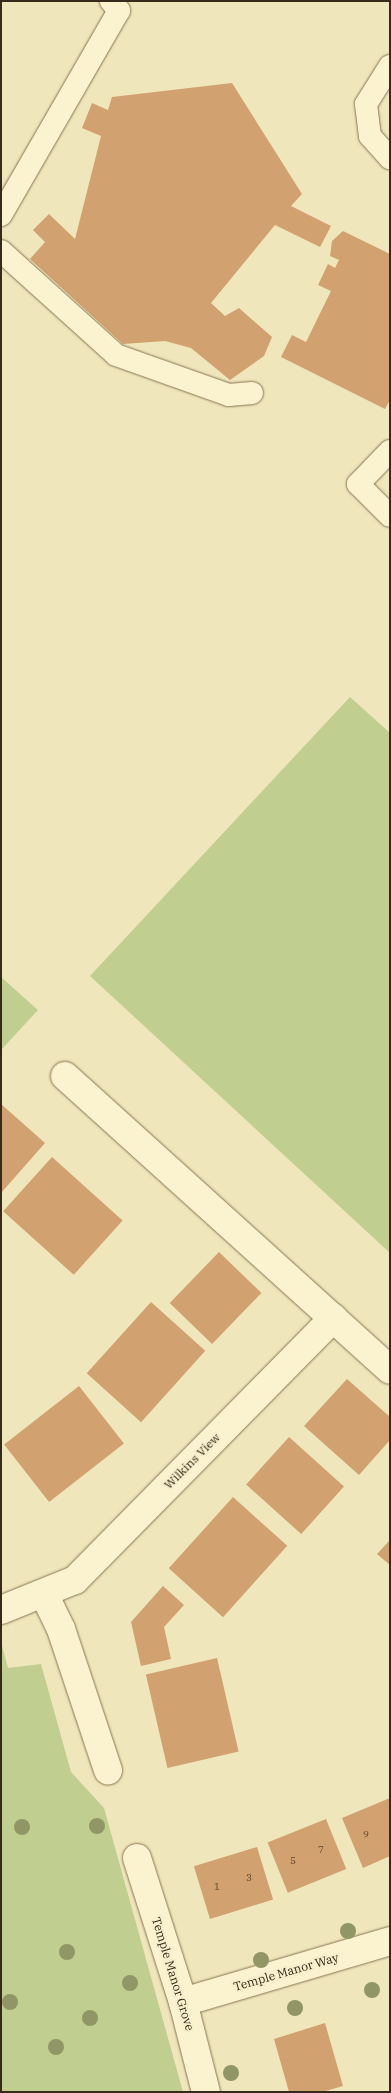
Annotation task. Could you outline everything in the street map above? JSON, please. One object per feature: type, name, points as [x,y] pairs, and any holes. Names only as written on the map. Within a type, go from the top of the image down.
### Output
[{"type":"street","points":[[65,1076],[390,1370]]},
{"type":"street","name":"Wilkins View","points":[[1,1610],[75,1580],[334,1318]]},
{"type":"street","points":[[44,1594],[61,1629],[108,1770]]},
{"type":"street","name":"Temple Manor Grove","points":[[137,1858],[183,2002],[206,2092]]},
{"type":"street","name":"Temple Manor Way","points":[[183,2002],[390,1941]]},
{"type":"lane","points":[[1,215],[120,11],[111,1]]},
{"type":"lane","points":[[390,66],[366,104],[370,136],[390,158]]},
{"type":"lane","points":[[1,251],[116,355],[229,395],[252,393]]},
{"type":"lane","points":[[390,451],[358,484],[390,516]]},
{"type":"green space","points":[[350,697],[390,733],[390,1253],[90,976]]},
{"type":"green space","points":[[1,977],[38,1010],[1,1050]]},
{"type":"green space","points":[[1,1642],[8,1668],[41,1664],[71,1772],[104,1808],[183,2092],[1,2092]]},
{"type":"building","points":[[232,83],[302,194],[291,206],[331,226],[320,247],[275,225],[211,303],[225,316],[239,308],[272,337],[264,356],[230,380],[191,348],[165,341],[123,344],[30,259],[45,242],[33,230],[49,214],[75,239],[101,136],[82,128],[92,103],[108,110],[112,97]]},
{"type":"building","points":[[343,231],[390,254],[390,400],[385,409],[281,357],[292,335],[306,342],[331,291],[318,285],[328,264],[335,268],[339,260],[330,256],[332,241]]},
{"type":"building","points":[[1,1104],[45,1143],[1,1193]]},
{"type":"building","points":[[52,1157],[123,1221],[74,1275],[3,1211]]},
{"type":"building","points":[[219,1252],[261,1293],[212,1344],[170,1303]]},
{"type":"building","points":[[151,1302],[205,1351],[141,1422],[87,1373]]},
{"type":"building","points":[[347,1379],[390,1417],[390,1440],[359,1475],[304,1426]]},
{"type":"building","points":[[79,1386],[124,1444],[49,1502],[4,1444]]},
{"type":"building","points":[[289,1437],[344,1487],[301,1534],[246,1485]]},
{"type":"building","points":[[233,1497],[287,1546],[223,1617],[169,1568]]},
{"type":"building","points":[[390,1540],[390,1565],[377,1554]]},
{"type":"building","points":[[163,1586],[184,1605],[164,1627],[171,1659],[141,1666],[131,1622]]},
{"type":"building","points":[[217,1658],[239,1752],[167,1768],[146,1674]]},
{"type":"building","points":[[390,1798],[390,1856],[363,1868],[342,1818]]},
{"type":"building","points":[[326,1819],[346,1869],[288,1893],[268,1843]]},
{"type":"building","points":[[257,1847],[273,1900],[210,1919],[194,1866]]},
{"type":"building","points":[[325,2023],[343,2086],[322,2092],[289,2092],[274,2039]]}]
